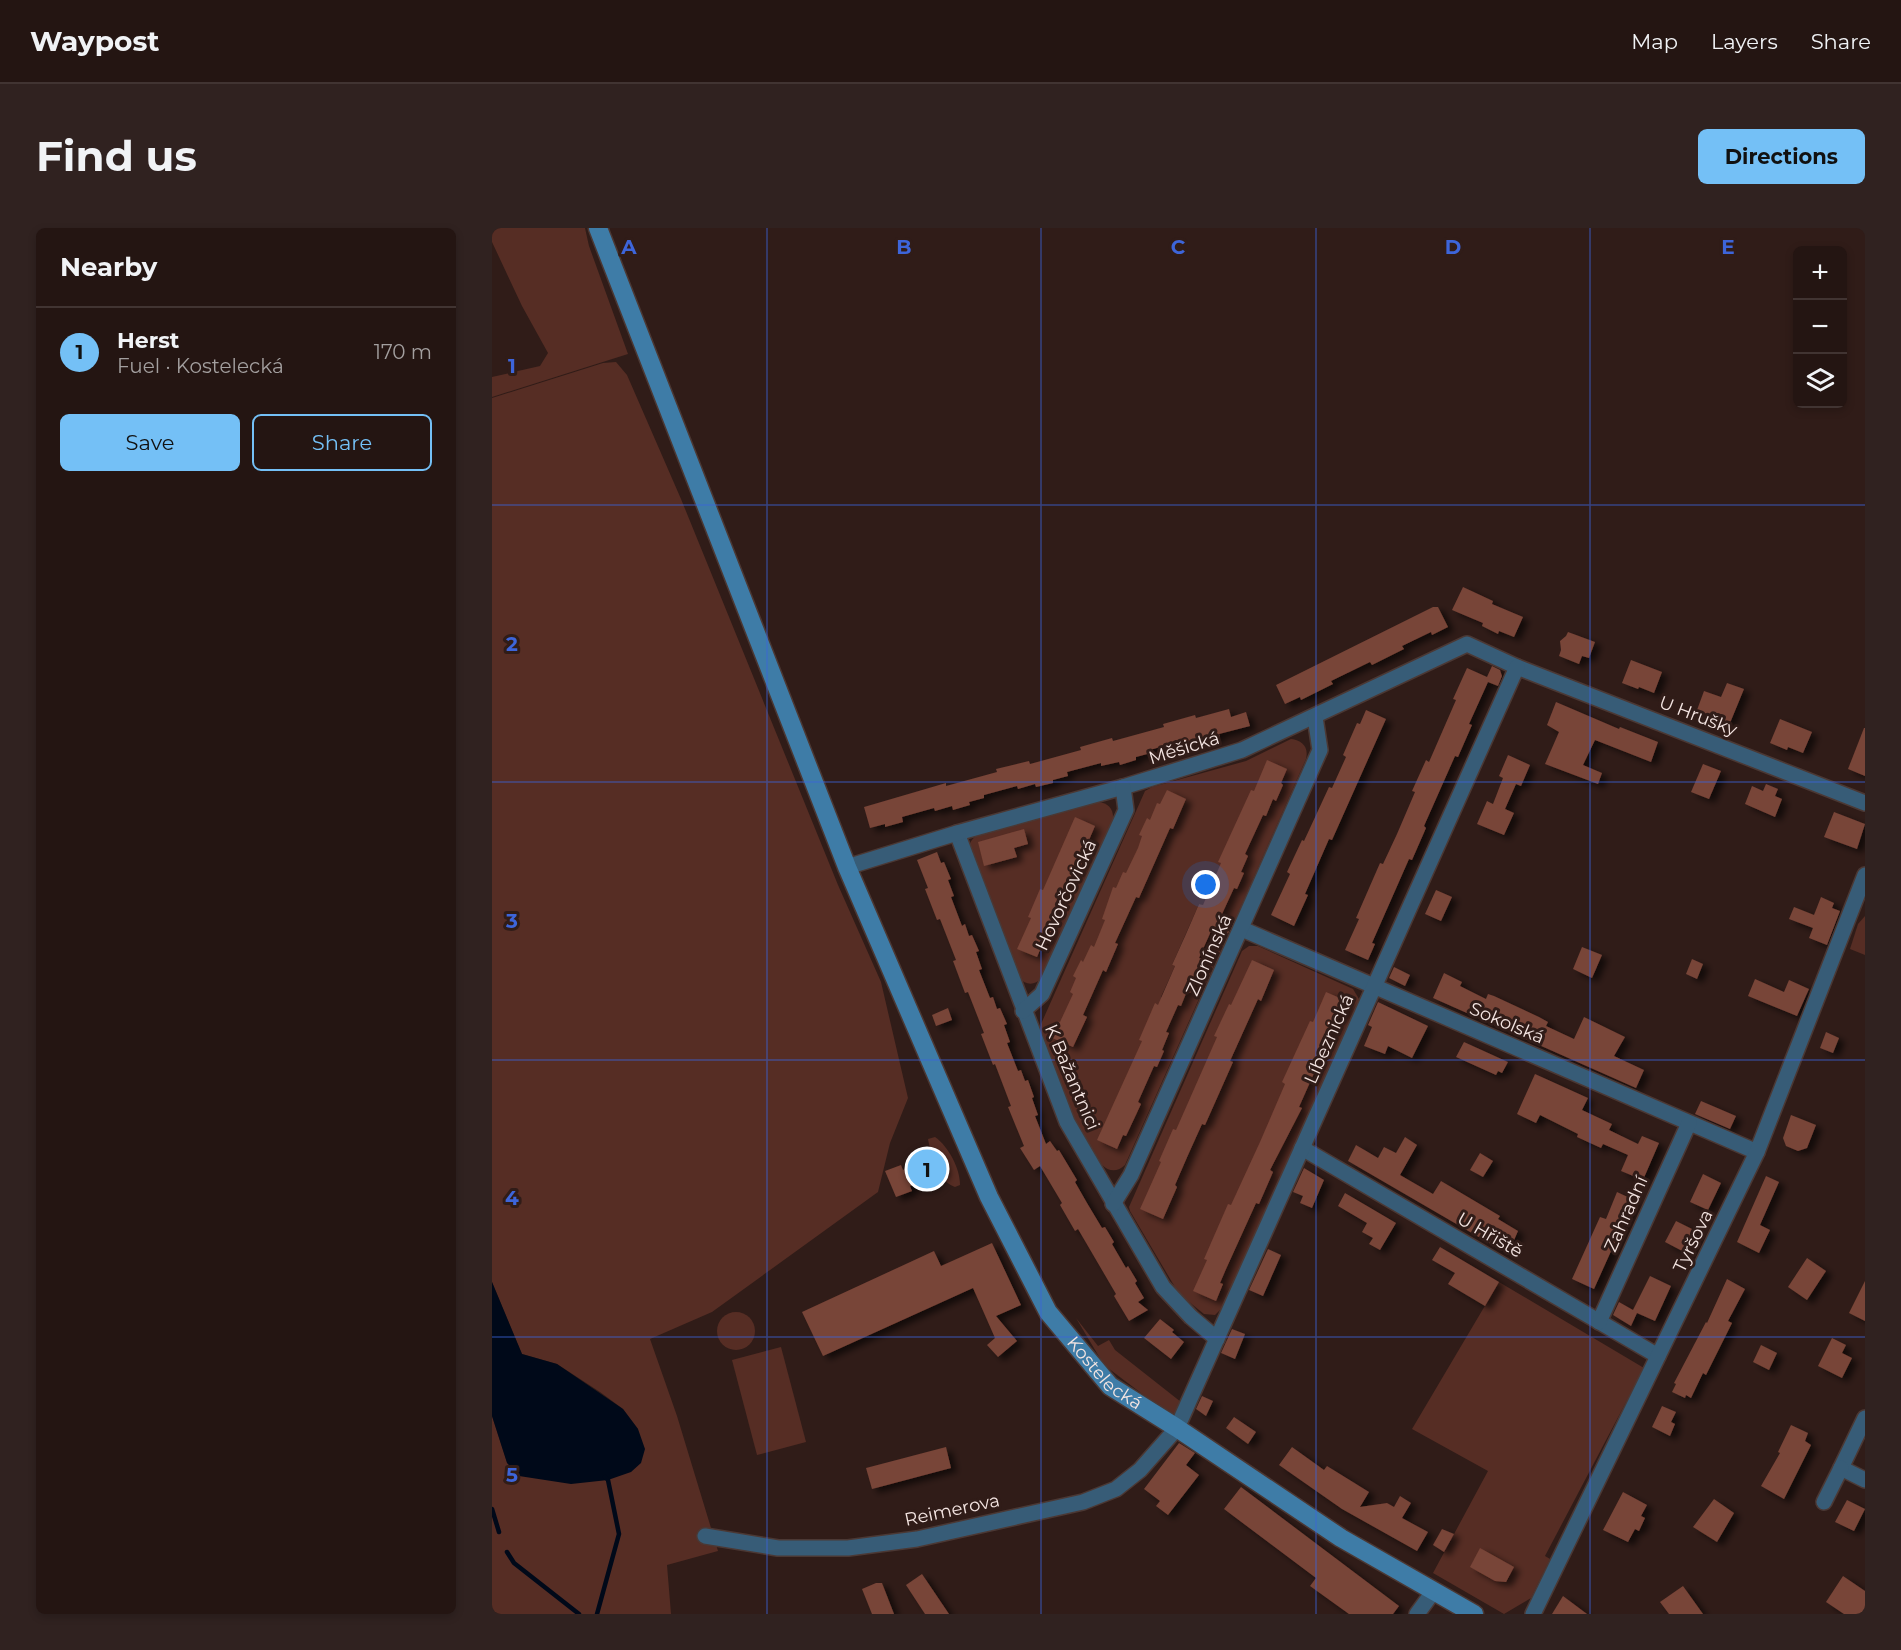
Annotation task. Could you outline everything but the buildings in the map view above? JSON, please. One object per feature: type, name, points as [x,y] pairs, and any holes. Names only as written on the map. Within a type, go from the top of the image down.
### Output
[{"type":"main road","name":"Kostelecká","points":[[598,228],[847,867],[989,1197],[1048,1312],[1110,1386],[1341,1538],[1474,1614]]},
{"type":"street","name":"Měšická","points":[[847,867],[957,832],[1124,788],[1242,750],[1467,644],[1517,667]]},
{"type":"street","name":"U Hrušky","points":[[1517,667],[1865,802]]},
{"type":"street","name":"Líbeznická","points":[[1177,1428],[1517,667]]},
{"type":"street","name":"Zlonínská","points":[[1113,1204],[1131,1175],[1320,750],[1315,717]]},
{"type":"street","name":"Hovorčovická","points":[[1023,1011],[1042,994],[1126,810],[1124,788]]},
{"type":"street","name":"K Bažantnici","points":[[957,832],[1067,1122],[1163,1287],[1191,1317],[1217,1339]]},
{"type":"street","name":"Tyršova","points":[[1533,1614],[1757,1152],[1864,885]]},
{"type":"street","name":"Sokolská","points":[[1242,929],[1757,1152]]},
{"type":"street","name":"Zahradní","points":[[1599,1322],[1689,1123]]},
{"type":"street","name":"U Hřiště","points":[[1302,1148],[1658,1356]]},
{"type":"street","points":[[1824,1502],[1865,1418]]},
{"type":"street","name":"Reimerova","points":[[705,1536],[778,1548],[848,1548],[917,1539],[1083,1502],[1116,1489],[1140,1470],[1177,1428]]},
{"type":"street","points":[[1841,1468],[1865,1480]]},
{"type":"street","points":[[1417,1614],[1433,1592]]},
{"type":"shaded area","points":[[492,228],[585,228],[589,246],[628,354],[492,397],[492,377],[540,366],[548,353],[522,306],[492,242]]},
{"type":"shaded area","points":[[616,362],[627,375],[681,499],[838,885],[881,982],[908,1098],[890,1143],[878,1192],[712,1312],[650,1339],[677,1416],[718,1551],[667,1565],[671,1614],[492,1614],[492,1416],[507,1462],[638,1429],[623,1409],[557,1364],[522,1354],[492,1282],[492,398],[603,363]]},
{"type":"shaded area","points":[[1291,739],[1304,745],[1306,759],[1235,920],[1199,904],[1172,965],[1175,966],[1161,997],[1181,1006],[1187,991],[1191,992],[1202,959],[1199,958],[1212,929],[1227,936],[1125,1165],[1116,1170],[1108,1169],[1102,1165],[1069,1110],[1040,1033],[1041,1024],[1145,791],[1152,787],[1246,761]]},
{"type":"shaded area","points":[[1098,802],[1110,808],[1113,820],[1042,978],[1030,984],[1024,982],[1019,978],[969,848],[970,843],[980,834]]},
{"type":"shaded area","points":[[1865,916],[1865,955],[1850,949],[1858,924]]},
{"type":"shaded area","points":[[1249,946],[1258,946],[1353,989],[1359,999],[1224,1306],[1215,1315],[1204,1314],[1179,1294],[1129,1207],[1242,951]]},
{"type":"shaded area","points":[[935,1137],[952,1158],[960,1185],[955,1187],[949,1184],[940,1174],[928,1139]]},
{"type":"shaded area","points":[[1499,1282],[1644,1368],[1545,1556],[1550,1559],[1531,1598],[1504,1614],[1433,1573],[1488,1471],[1412,1429]]},
{"type":"shaded area","points":[[736,1312],[750,1317],[755,1331],[750,1345],[736,1350],[722,1345],[717,1331],[722,1317]]},
{"type":"shaded area","points":[[1076,1318],[1098,1346],[1109,1340],[1115,1350],[1181,1402],[1174,1418],[1104,1365]]},
{"type":"shaded area","points":[[781,1347],[806,1442],[757,1455],[732,1360]]},
{"type":"water","points":[[492,1282],[522,1354],[557,1364],[623,1409],[638,1429],[645,1449],[641,1463],[631,1472],[608,1480],[571,1484],[519,1476],[507,1463],[492,1416]]},
{"type":"waterway","points":[[597,1614],[619,1534],[608,1480],[605,1477]]},
{"type":"waterway","points":[[492,1509],[499,1532]]},
{"type":"waterway","points":[[507,1552],[514,1563],[579,1614]]},
{"type":"place","name":"Herst","points":[[927,1169]]}]
